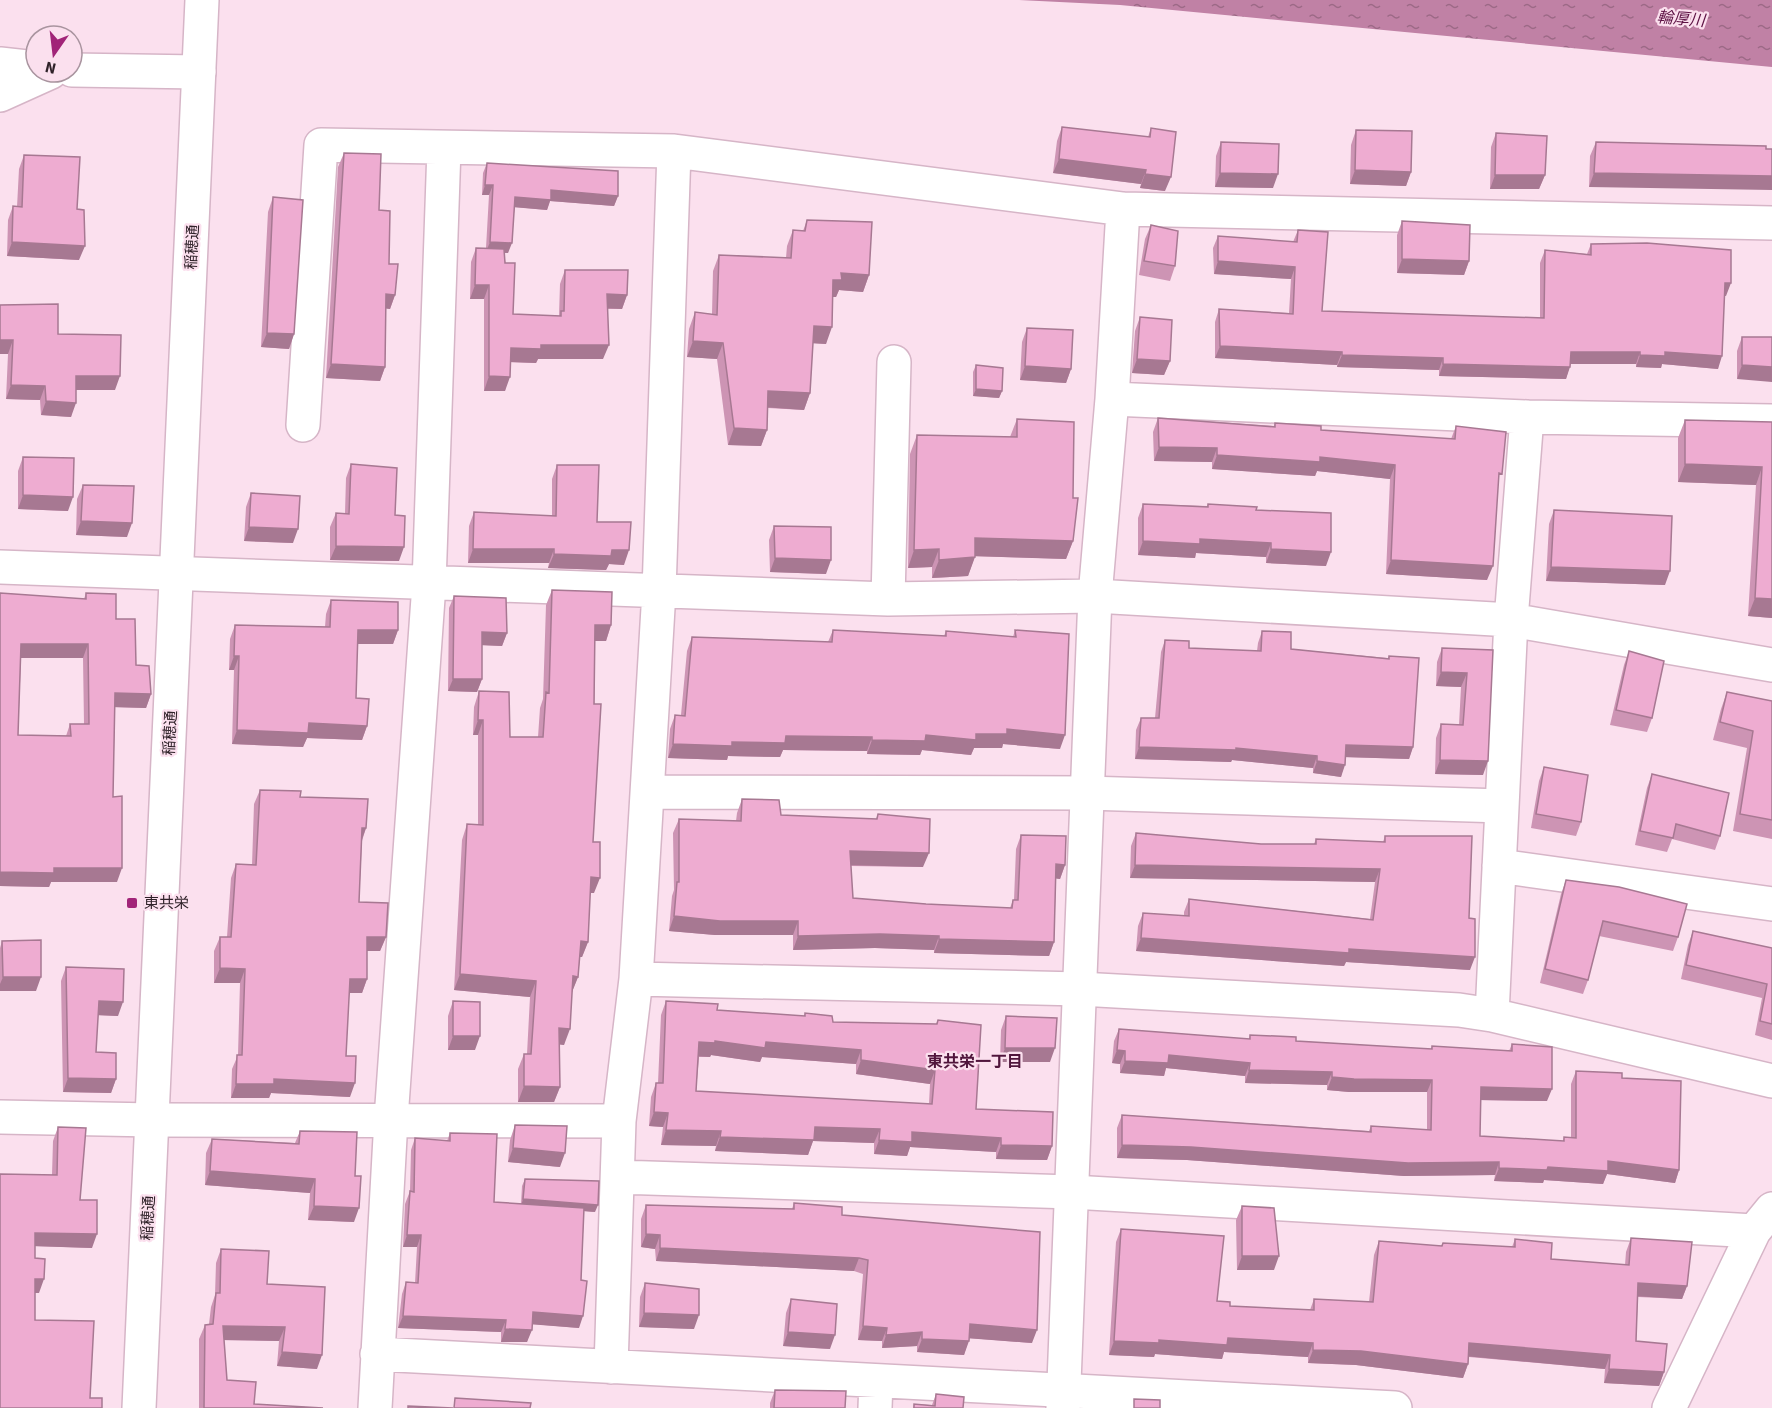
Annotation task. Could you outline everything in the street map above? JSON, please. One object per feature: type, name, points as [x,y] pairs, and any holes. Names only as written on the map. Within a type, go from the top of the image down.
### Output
[{"type":"street","name":"稲穂通","points":[[139,1408],[202,0]]},
{"type":"street","points":[[0,64],[24,67]]},
{"type":"street","points":[[84,70],[200,65]]},
{"type":"street","points":[[0,95],[24,84]]},
{"type":"street","points":[[303,425],[321,145],[674,151],[1123,209],[1772,223]]},
{"type":"street","points":[[375,1408],[391,1119],[429,584],[444,148]]},
{"type":"street","points":[[611,1367],[619,1121],[636,979],[649,792],[659,591],[674,151]]},
{"type":"street","points":[[1064,1399],[1095,596],[1112,399],[1123,209]]},
{"type":"street","points":[[888,599],[894,362]]},
{"type":"street","points":[[1112,399],[1527,417],[1772,421]]},
{"type":"street","points":[[1492,1015],[1511,620],[1527,417]]},
{"type":"street","points":[[0,567],[888,599],[1095,596],[1511,620],[1772,665]]},
{"type":"street","points":[[649,792],[1087,793],[1502,806]]},
{"type":"street","points":[[1499,866],[1772,904]]},
{"type":"street","points":[[636,979],[1080,989],[1447,1009],[1492,1015],[1772,1081]]},
{"type":"street","points":[[0,1117],[153,1120],[619,1121]]},
{"type":"street","points":[[618,1177],[1072,1192],[1763,1220],[1669,1408]]},
{"type":"street","points":[[377,1354],[611,1367],[875,1394],[1395,1408]]},
{"type":"water","name":"輪厚川","points":[[1019,0],[1772,0],[1772,67],[1120,5]]},
{"type":"building","points":[[1062,127],[1150,137],[1151,128],[1176,132],[1171,177],[1145,174],[1146,170],[1059,159]]},
{"type":"building","points":[[1356,130],[1412,131],[1411,172],[1355,170]]},
{"type":"building","points":[[1496,133],[1547,136],[1545,175],[1495,175]]},
{"type":"building","points":[[1221,142],[1279,144],[1278,174],[1220,173]]},
{"type":"building","points":[[1596,142],[1766,146],[1766,149],[1772,149],[1772,176],[1594,173]]},
{"type":"building","points":[[344,153],[381,154],[379,210],[390,211],[389,264],[398,264],[395,295],[386,294],[385,367],[331,364]]},
{"type":"building","points":[[24,155],[80,157],[77,209],[84,210],[85,246],[12,242],[13,206],[22,207]]},
{"type":"building","points":[[487,163],[618,171],[618,196],[551,190],[551,200],[515,197],[512,243],[490,242],[493,185],[485,185]]},
{"type":"building","points":[[273,197],[303,200],[294,334],[267,333]]},
{"type":"building","points":[[807,220],[872,222],[869,275],[841,273],[842,280],[833,280],[832,327],[814,326],[810,393],[768,391],[767,430],[734,428],[723,343],[693,341],[695,312],[717,315],[719,255],[791,258],[793,230],[805,231]]},
{"type":"building","points":[[1402,221],[1470,225],[1469,261],[1402,259]]},
{"type":"building","points":[[1151,225],[1178,231],[1175,266],[1144,261]]},
{"type":"building","points":[[1298,230],[1328,232],[1322,311],[1544,318],[1545,250],[1591,255],[1591,244],[1647,243],[1731,250],[1731,283],[1725,283],[1722,356],[1665,352],[1665,356],[1640,355],[1640,352],[1571,352],[1570,367],[1443,364],[1443,358],[1342,355],[1342,352],[1220,346],[1219,309],[1293,314],[1295,267],[1218,261],[1218,236],[1297,242]]},
{"type":"building","points":[[476,248],[504,249],[505,263],[515,263],[513,314],[561,316],[561,311],[564,311],[565,270],[628,270],[627,295],[607,294],[609,345],[541,345],[541,349],[511,348],[510,377],[489,376],[489,285],[475,285]]},
{"type":"building","points":[[58,304],[58,334],[121,335],[120,376],[76,376],[76,403],[46,401],[45,386],[11,385],[13,340],[0,340],[0,305]]},
{"type":"building","points":[[1140,317],[1172,320],[1170,361],[1137,359]]},
{"type":"building","points":[[1027,328],[1073,330],[1071,369],[1025,366]]},
{"type":"building","points":[[1742,337],[1772,337],[1772,367],[1742,365]]},
{"type":"building","points":[[976,365],[1003,368],[1002,391],[976,389]]},
{"type":"building","points":[[1158,418],[1275,427],[1275,423],[1321,426],[1321,430],[1455,439],[1456,426],[1506,432],[1502,474],[1499,473],[1493,566],[1391,560],[1395,465],[1320,457],[1320,462],[1217,455],[1217,448],[1159,447]]},
{"type":"building","points":[[1017,419],[1074,422],[1073,498],[1078,498],[1073,541],[975,538],[975,557],[939,560],[939,549],[914,550],[917,435],[1017,437]]},
{"type":"building","points":[[1685,420],[1772,422],[1772,599],[1755,598],[1762,467],[1685,464]]},
{"type":"building","points":[[23,457],[74,458],[73,497],[23,495]]},
{"type":"building","points":[[351,464],[397,468],[395,515],[405,516],[404,547],[336,546],[336,513],[349,514]]},
{"type":"building","points":[[557,465],[599,465],[597,522],[631,522],[629,550],[612,550],[611,556],[554,554],[554,549],[473,549],[474,512],[556,516]]},
{"type":"building","points":[[83,485],[134,486],[132,523],[81,521]]},
{"type":"building","points":[[251,493],[300,496],[298,529],[249,527]]},
{"type":"building","points":[[1143,504],[1208,507],[1208,504],[1257,507],[1256,510],[1331,513],[1331,552],[1271,549],[1271,543],[1200,539],[1200,544],[1143,541]]},
{"type":"building","points":[[1554,510],[1672,516],[1670,571],[1551,567]]},
{"type":"building","points":[[774,526],[831,527],[831,560],[775,558]]},
{"type":"building","points":[[552,590],[612,592],[611,625],[595,625],[594,704],[601,704],[593,842],[600,842],[600,878],[591,877],[588,942],[581,941],[578,977],[573,976],[570,1029],[559,1028],[560,1087],[524,1086],[524,1054],[531,1054],[536,981],[460,974],[467,824],[483,825],[483,720],[478,720],[479,691],[509,692],[510,737],[543,737],[546,692],[549,693]]},
{"type":"building","points":[[0,593],[86,599],[86,593],[116,594],[116,619],[135,619],[136,665],[149,666],[151,694],[115,693],[113,797],[122,796],[122,868],[54,868],[54,873],[0,872]],"holes":[[[21,644],[88,644],[89,724],[70,724],[71,736],[18,735]]]},
{"type":"building","points":[[454,596],[506,598],[507,633],[482,632],[482,679],[453,679]]},
{"type":"building","points":[[331,600],[398,602],[398,630],[358,630],[356,698],[369,699],[367,726],[309,723],[308,733],[237,730],[239,656],[234,656],[235,625],[330,627]]},
{"type":"building","points":[[833,630],[946,636],[946,631],[1016,637],[1015,630],[1069,634],[1065,735],[1007,729],[1007,734],[976,734],[976,740],[926,735],[925,741],[872,740],[872,737],[786,736],[785,743],[732,742],[732,746],[673,744],[675,715],[685,716],[692,637],[832,642]]},
{"type":"building","points":[[1262,631],[1291,632],[1291,649],[1389,659],[1389,656],[1419,658],[1413,747],[1346,745],[1345,765],[1317,761],[1317,756],[1236,748],[1236,750],[1139,747],[1141,718],[1159,718],[1165,640],[1189,641],[1189,648],[1261,651]]},
{"type":"building","points":[[1442,648],[1493,650],[1488,761],[1440,760],[1441,724],[1463,725],[1467,673],[1441,672]]},
{"type":"building","points":[[1629,651],[1664,661],[1652,718],[1616,710]]},
{"type":"building","points":[[1727,692],[1772,701],[1772,820],[1740,814],[1753,731],[1720,722]]},
{"type":"building","points":[[1544,767],[1588,775],[1581,822],[1536,814]]},
{"type":"building","points":[[1652,774],[1729,793],[1720,836],[1676,824],[1673,838],[1640,831]]},
{"type":"building","points":[[260,790],[301,791],[300,797],[368,799],[366,828],[362,828],[359,902],[388,903],[386,937],[367,937],[367,979],[350,979],[346,1056],[356,1056],[355,1083],[274,1079],[274,1084],[236,1084],[237,1055],[242,1055],[245,969],[220,968],[220,937],[231,937],[236,864],[256,865]]},
{"type":"building","points":[[742,799],[779,800],[781,815],[877,819],[878,814],[930,819],[929,853],[850,851],[853,898],[1012,908],[1013,900],[1018,900],[1021,835],[1066,836],[1065,865],[1056,864],[1054,942],[939,939],[939,936],[880,934],[798,936],[798,921],[720,921],[674,916],[677,882],[679,882],[679,819],[741,821]]},
{"type":"building","points":[[1136,833],[1261,844],[1316,844],[1316,839],[1385,842],[1385,836],[1472,836],[1469,918],[1475,919],[1475,957],[1349,949],[1349,953],[1141,938],[1143,913],[1189,916],[1189,899],[1373,920],[1380,869],[1135,865]]},
{"type":"building","points":[[1566,880],[1619,887],[1687,904],[1678,937],[1603,921],[1588,980],[1545,969]]},
{"type":"building","points":[[1693,931],[1772,948],[1772,1024],[1760,1021],[1767,984],[1686,965]]},
{"type":"building","points":[[41,940],[41,977],[3,977],[2,941]]},
{"type":"building","points":[[66,967],[124,969],[123,1002],[99,1001],[96,1052],[116,1053],[116,1079],[68,1078]]},
{"type":"building","points":[[453,1001],[480,1002],[480,1036],[453,1036]]},
{"type":"building","points":[[666,1001],[718,1004],[717,1010],[832,1016],[833,1022],[937,1024],[938,1020],[981,1025],[976,1109],[1053,1112],[1052,1146],[1001,1145],[1001,1138],[912,1132],[912,1142],[879,1140],[880,1129],[815,1127],[814,1140],[720,1137],[721,1131],[666,1130],[668,1113],[654,1112],[656,1083],[663,1083]],"holes":[[[715,1041],[765,1048],[766,1042],[861,1050],[861,1060],[935,1070],[932,1104],[696,1091],[699,1042],[715,1043]]]},
{"type":"building","points":[[1006,1016],[1057,1018],[1055,1048],[1005,1048]]},
{"type":"building","points":[[1119,1029],[1250,1039],[1250,1035],[1296,1037],[1296,1041],[1432,1049],[1432,1046],[1512,1051],[1512,1044],[1552,1047],[1552,1089],[1481,1087],[1480,1136],[1564,1141],[1564,1137],[1576,1138],[1576,1071],[1622,1073],[1622,1078],[1681,1081],[1679,1170],[1608,1161],[1608,1171],[1548,1167],[1547,1170],[1499,1168],[1499,1162],[1408,1163],[1191,1147],[1122,1145],[1122,1115],[1371,1132],[1371,1126],[1431,1130],[1432,1080],[1354,1079],[1332,1077],[1332,1072],[1249,1070],[1250,1063],[1169,1055],[1168,1063],[1125,1061],[1125,1051],[1117,1050]]},
{"type":"building","points":[[515,1125],[567,1126],[565,1153],[513,1148]]},
{"type":"building","points":[[58,1127],[86,1128],[80,1200],[97,1200],[97,1234],[35,1233],[35,1258],[45,1259],[44,1279],[35,1279],[35,1320],[94,1321],[90,1398],[102,1398],[102,1408],[0,1408],[0,1174],[57,1175]]},
{"type":"building","points":[[300,1131],[357,1132],[355,1176],[361,1176],[359,1208],[314,1206],[315,1179],[210,1171],[212,1139],[299,1144]]},
{"type":"building","points":[[450,1133],[497,1134],[494,1202],[584,1208],[581,1280],[587,1281],[583,1316],[533,1312],[532,1330],[505,1329],[506,1320],[403,1316],[406,1282],[418,1283],[421,1235],[407,1235],[410,1191],[414,1192],[415,1138],[450,1141]]},
{"type":"building","points":[[525,1179],[599,1181],[598,1205],[523,1199]]},
{"type":"building","points":[[794,1203],[842,1207],[842,1215],[1040,1232],[1037,1330],[970,1324],[969,1341],[922,1339],[922,1332],[886,1335],[887,1328],[863,1326],[868,1260],[660,1248],[660,1235],[646,1234],[646,1205],[794,1209]]},
{"type":"building","points":[[1242,1206],[1274,1208],[1279,1256],[1242,1256]]},
{"type":"building","points":[[1121,1229],[1224,1236],[1217,1301],[1230,1302],[1230,1306],[1314,1310],[1314,1299],[1373,1302],[1379,1241],[1442,1246],[1443,1243],[1515,1247],[1515,1239],[1552,1243],[1551,1259],[1629,1265],[1631,1238],[1692,1242],[1687,1286],[1638,1283],[1636,1341],[1667,1344],[1664,1372],[1609,1369],[1610,1355],[1469,1343],[1468,1364],[1361,1351],[1313,1350],[1313,1343],[1228,1338],[1227,1345],[1159,1340],[1159,1343],[1114,1341]]},
{"type":"building","points":[[221,1249],[269,1251],[267,1284],[325,1287],[322,1355],[282,1352],[285,1327],[223,1326],[227,1380],[256,1382],[254,1404],[323,1408],[204,1408],[205,1325],[213,1324],[216,1293],[220,1293]]},
{"type":"building","points":[[645,1283],[699,1289],[699,1315],[644,1313]]},
{"type":"building","points":[[791,1299],[837,1304],[835,1335],[788,1332]]},
{"type":"building","points":[[775,1390],[846,1391],[845,1408],[774,1408]]},
{"type":"building","points":[[936,1394],[964,1397],[963,1408],[914,1408],[914,1404],[935,1406]]},
{"type":"building","points":[[455,1398],[531,1403],[530,1408],[454,1408]]},
{"type":"building","points":[[1134,1399],[1160,1400],[1160,1408],[1134,1408]]},
{"type":"building","points":[[408,1406],[453,1408],[408,1408]]},
{"type":"place","name":"東共栄","points":[[132,903]]},
{"type":"district","name":"東共栄一丁目","points":[[975,1061]]}]
